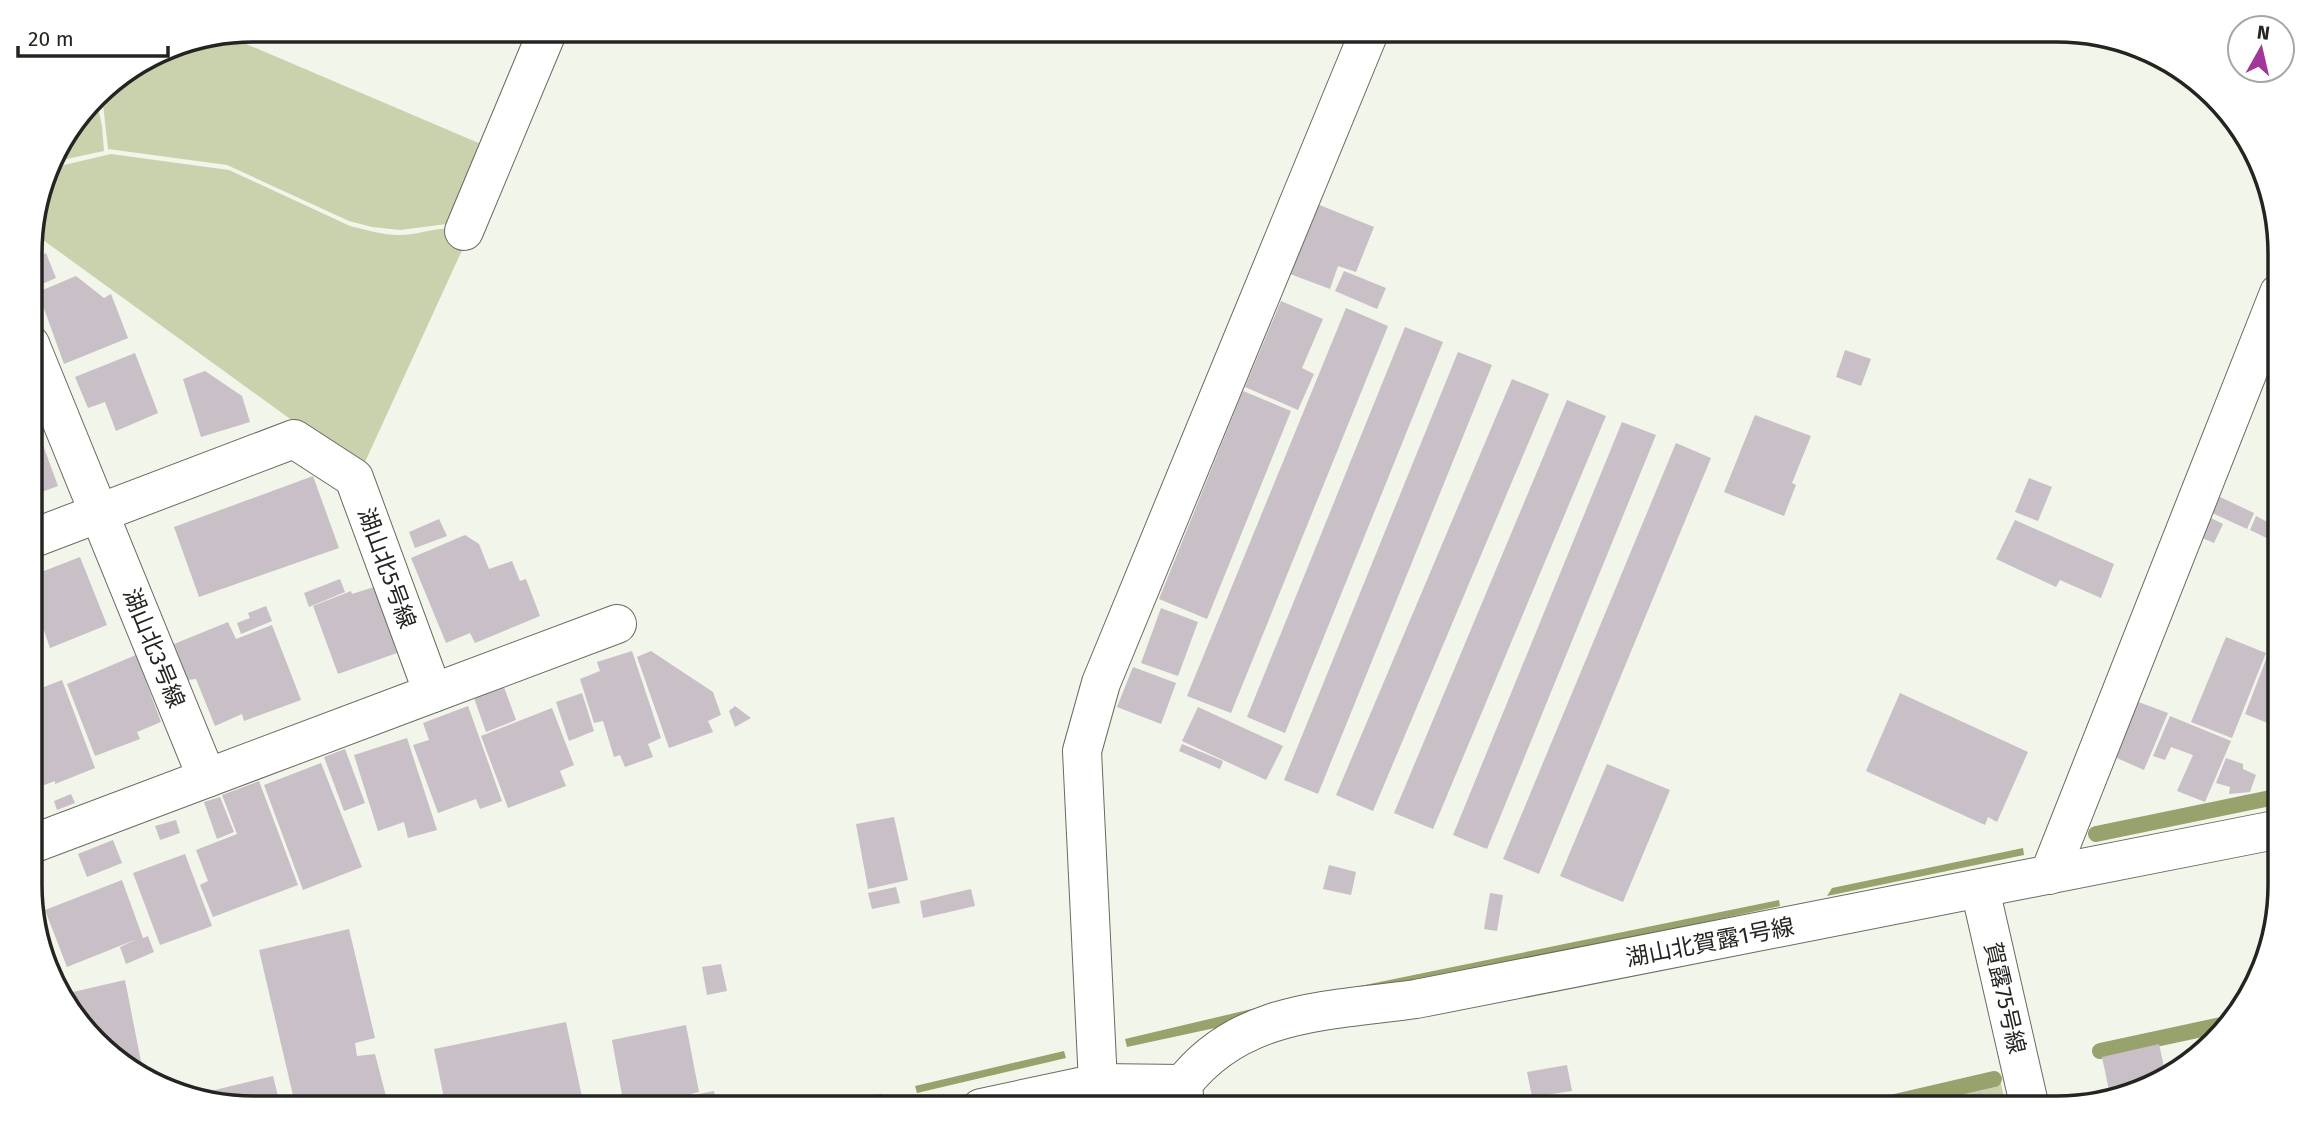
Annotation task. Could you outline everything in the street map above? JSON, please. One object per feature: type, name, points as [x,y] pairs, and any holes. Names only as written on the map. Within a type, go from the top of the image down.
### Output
[{"type":"street","points":[[464,231],[543,42]]},
{"type":"street","points":[[1098,1083],[1082,751],[1101,682],[1365,42]]},
{"type":"street","points":[[2049,875],[2268,318]]},
{"type":"street","name":"湖山北3号線","points":[[42,373],[206,778]]},
{"type":"street","name":"湖山北5号線","points":[[99,513],[294,439],[354,478],[433,693]]},
{"type":"street","points":[[42,535],[99,513]]},
{"type":"street","points":[[42,840],[617,624]]},
{"type":"street","name":"湖山北賀露1号線","points":[[1184,1096],[1200,1062],[1227,1042],[1284,1017],[1416,999],[2268,831]]},
{"type":"street","name":"賀露75号線","points":[[1980,889],[2027,1096]]},
{"type":"street","points":[[1037,1096],[1098,1083],[1184,1096]]},
{"type":"shaded area","points":[[243,43],[488,147],[455,223],[400,230],[349,221],[227,165],[108,149],[103,105],[114,94],[172,58],[198,49]]},
{"type":"shaded area","points":[[98,110],[102,126],[104,151],[64,160],[70,147]]},
{"type":"shaded area","points":[[111,154],[229,170],[350,226],[368,231],[399,235],[451,229],[469,235],[365,462],[293,421],[42,239],[49,198],[58,172],[64,165]]},
{"type":"shaded area","points":[[2023,848],[2024,855],[1827,896],[1832,888]]},
{"type":"shaded area","points":[[1779,900],[1780,906],[1127,1047],[1125,1039],[1277,1003]]},
{"type":"shaded area","points":[[1064,1051],[1066,1058],[917,1093],[915,1086]]},
{"type":"shaded area","points":[[2001,1083],[2004,1096],[1950,1096]]},
{"type":"building","points":[[1317,204],[1374,227],[1356,272],[1338,266],[1330,289],[1290,274]]},
{"type":"building","points":[[46,253],[56,278],[42,284],[42,255]]},
{"type":"building","points":[[1344,271],[1386,288],[1377,309],[1335,291]]},
{"type":"building","points":[[76,276],[104,298],[111,294],[128,338],[64,364],[42,303],[42,290]]},
{"type":"building","points":[[1281,301],[1323,319],[1302,368],[1314,374],[1298,410],[1245,387]]},
{"type":"building","points":[[1346,308],[1388,326],[1231,713],[1187,696]]},
{"type":"building","points":[[1405,327],[1443,342],[1285,733],[1247,717]]},
{"type":"building","points":[[1845,350],[1871,359],[1861,386],[1836,377]]},
{"type":"building","points":[[1458,352],[1492,365],[1318,794],[1284,780]]},
{"type":"building","points":[[135,353],[158,413],[116,431],[105,402],[88,408],[75,377]]},
{"type":"building","points":[[205,371],[242,396],[250,422],[201,437],[183,379]]},
{"type":"building","points":[[1512,379],[1549,394],[1373,811],[1336,795]]},
{"type":"building","points":[[1243,391],[1291,411],[1207,619],[1159,599]]},
{"type":"building","points":[[1567,400],[1606,416],[1433,829],[1394,813]]},
{"type":"building","points":[[1755,415],[1811,436],[1792,483],[1796,485],[1784,516],[1724,492]]},
{"type":"building","points":[[1622,422],[1656,435],[1487,849],[1453,835]]},
{"type":"building","points":[[42,442],[58,486],[42,492]]},
{"type":"building","points":[[1676,443],[1711,458],[1539,874],[1503,859]]},
{"type":"building","points":[[313,476],[339,548],[199,597],[174,527]]},
{"type":"building","points":[[2029,478],[2052,487],[2038,521],[2015,512]]},
{"type":"building","points":[[2218,496],[2254,513],[2247,529],[2210,512]]},
{"type":"building","points":[[2256,516],[2268,522],[2268,539],[2250,530]]},
{"type":"building","points":[[2209,517],[2223,524],[2214,543],[2200,537]]},
{"type":"building","points":[[439,519],[447,536],[415,548],[409,532]]},
{"type":"building","points":[[2015,520],[2114,564],[2101,598],[2060,580],[2056,587],[1996,559]]},
{"type":"building","points":[[465,535],[479,544],[489,569],[512,561],[520,581],[526,579],[540,616],[475,643],[470,633],[446,643],[411,558]]},
{"type":"building","points":[[80,557],[107,625],[50,648],[42,625],[42,572]]},
{"type":"building","points":[[340,579],[345,592],[309,607],[304,593]]},
{"type":"building","points":[[374,587],[397,653],[338,674],[313,606],[351,591],[352,594]]},
{"type":"building","points":[[266,606],[272,621],[241,634],[237,623],[250,618],[248,613]]},
{"type":"building","points":[[1161,608],[1198,622],[1178,676],[1141,663]]},
{"type":"building","points":[[228,622],[236,639],[272,625],[301,700],[244,721],[242,714],[215,726],[196,679],[188,680],[174,644]]},
{"type":"building","points":[[2226,637],[2266,653],[2232,738],[2191,722]]},
{"type":"building","points":[[632,651],[661,738],[648,744],[653,757],[625,767],[620,755],[614,757],[603,721],[594,723],[580,679],[600,671],[597,662]]},
{"type":"building","points":[[651,651],[713,692],[721,715],[708,721],[713,732],[669,748],[637,657]]},
{"type":"building","points":[[136,655],[161,722],[137,732],[140,739],[95,756],[67,684]]},
{"type":"building","points":[[2267,657],[2268,657],[2268,723],[2245,714]]},
{"type":"building","points":[[1133,667],[1176,683],[1161,724],[1117,707]]},
{"type":"building","points":[[62,680],[95,768],[55,784],[55,781],[42,786],[42,688]]},
{"type":"building","points":[[504,687],[516,720],[486,732],[474,698]]},
{"type":"building","points":[[582,693],[594,731],[569,741],[556,702]]},
{"type":"building","points":[[1900,693],[2028,752],[1997,822],[1988,817],[1985,825],[1866,771]]},
{"type":"building","points":[[2133,700],[2168,713],[2144,770],[2110,755]]},
{"type":"building","points":[[468,706],[502,801],[480,809],[476,799],[438,813],[413,745],[429,740],[423,723]]},
{"type":"building","points":[[735,706],[751,718],[735,727],[729,711]]},
{"type":"building","points":[[1198,707],[1283,746],[1266,780],[1182,741]]},
{"type":"building","points":[[552,708],[574,765],[560,771],[566,786],[508,808],[481,736]]},
{"type":"building","points":[[2170,716],[2231,741],[2205,802],[2177,791],[2193,755],[2171,747],[2165,760],[2153,756]]},
{"type":"building","points":[[407,738],[437,830],[408,838],[404,822],[378,831],[354,755]]},
{"type":"building","points":[[1182,744],[1223,761],[1220,769],[1179,751]]},
{"type":"building","points":[[345,749],[365,803],[344,811],[324,757]]},
{"type":"building","points":[[2226,758],[2243,764],[2243,769],[2256,775],[2250,792],[2229,794],[2230,787],[2216,783]]},
{"type":"building","points":[[321,763],[362,867],[303,890],[264,785]]},
{"type":"building","points":[[1607,764],[1670,790],[1623,902],[1560,876]]},
{"type":"building","points":[[259,781],[298,885],[213,917],[200,885],[208,881],[196,850],[237,834],[222,795]]},
{"type":"building","points":[[71,794],[75,803],[57,810],[54,801]]},
{"type":"building","points":[[220,797],[234,832],[217,839],[204,802]]},
{"type":"building","points":[[894,817],[908,880],[868,889],[856,824]]},
{"type":"building","points":[[176,820],[180,833],[160,840],[155,826]]},
{"type":"building","points":[[113,840],[122,863],[87,877],[78,854]]},
{"type":"building","points":[[185,854],[212,926],[160,945],[133,873]]},
{"type":"building","points":[[1329,865],[1356,872],[1351,895],[1323,889]]},
{"type":"building","points":[[122,880],[143,938],[148,936],[154,952],[126,964],[120,947],[137,939],[67,967],[45,910]]},
{"type":"building","points":[[896,887],[900,903],[872,909],[868,893]]},
{"type":"building","points":[[971,889],[975,906],[923,918],[920,901]]},
{"type":"building","points":[[1490,893],[1503,895],[1497,931],[1484,929]]},
{"type":"building","points":[[349,929],[375,1038],[355,1043],[357,1056],[375,1054],[386,1096],[293,1096],[259,950]]},
{"type":"building","points":[[721,964],[727,991],[707,995],[702,967]]},
{"type":"building","points":[[125,980],[141,1063],[104,1034],[71,992]]},
{"type":"building","points":[[566,1022],[582,1096],[444,1096],[434,1049]]},
{"type":"building","points":[[686,1025],[699,1092],[691,1096],[622,1096],[612,1040]]},
{"type":"building","points":[[2159,1044],[2164,1066],[2125,1085],[2109,1089],[2102,1057]]},
{"type":"building","points":[[1567,1065],[1572,1091],[1532,1096],[1527,1072]]},
{"type":"building","points":[[273,1076],[278,1096],[253,1096],[210,1091]]},
{"type":"building","points":[[714,1091],[715,1096],[693,1096]]},
{"type":"building","points":[[1981,1092],[1982,1096],[1966,1096]]},
{"type":"waterway","points":[[2096,834],[2268,798]]},
{"type":"waterway","points":[[2100,1051],[2213,1027]]},
{"type":"waterway","points":[[1921,1096],[1994,1079]]}]
